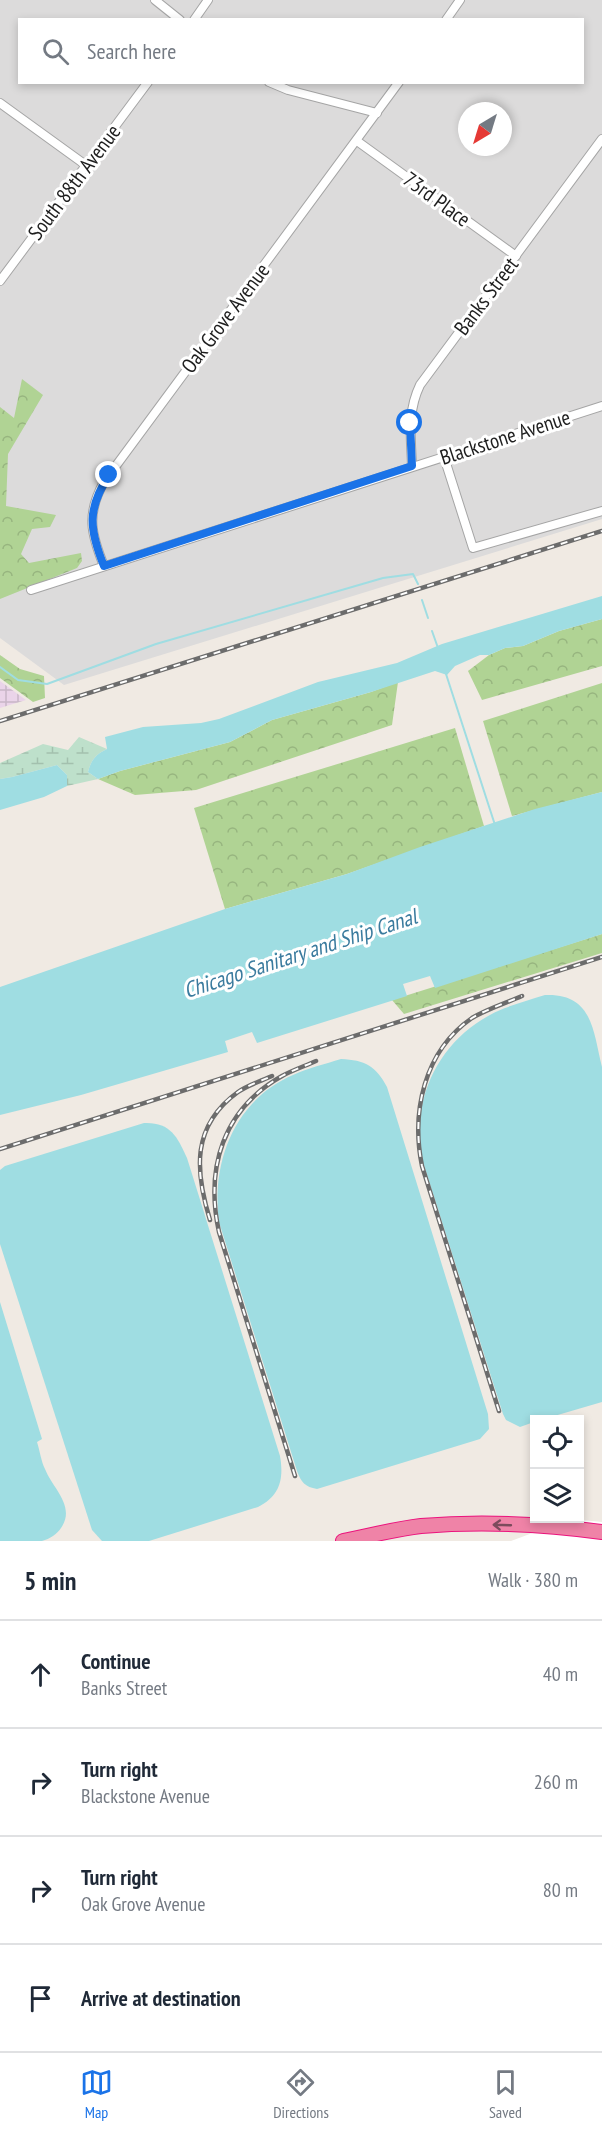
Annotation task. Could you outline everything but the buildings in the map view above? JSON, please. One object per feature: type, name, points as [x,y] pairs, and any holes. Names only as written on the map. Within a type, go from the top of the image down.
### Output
[{"type":"highway","points":[[343,1541],[420,1526],[565,1527],[602,1532]]},
{"type":"street","points":[[155,0],[178,18]]},
{"type":"street","points":[[195,18],[208,0]]},
{"type":"street","points":[[447,18],[460,0]]},
{"type":"street","name":"South 88th Avenue","points":[[0,281],[147,84]]},
{"type":"street","points":[[273,84],[377,113]]},
{"type":"street","name":"Oak Grove Avenue","points":[[104,566],[93,537],[92,527],[94,506],[104,482],[398,84]]},
{"type":"street","points":[[0,103],[87,166]]},
{"type":"street","name":"Banks Street","points":[[412,466],[410,415],[417,391],[602,139]]},
{"type":"street","name":"73rd Place","points":[[357,141],[516,256]]},
{"type":"street","name":"Blackstone Avenue","points":[[31,590],[602,406]]},
{"type":"street","points":[[444,457],[473,548],[602,511]]},
{"type":"shaded area","points":[[0,0],[602,0],[602,519],[64,685],[0,638]]},
{"type":"shaded area","points":[[0,681],[26,700],[0,708]]},
{"type":"green space","points":[[22,379],[43,395],[8,454],[6,506],[56,515],[50,527],[32,529],[21,554],[29,563],[81,553],[82,561],[77,568],[0,599],[0,407],[14,418]]},
{"type":"green space","points":[[602,619],[602,666],[482,700],[468,671],[489,655],[505,648],[523,646],[559,631]]},
{"type":"green space","points":[[0,655],[20,669],[44,676],[45,698],[33,702],[0,678]]},
{"type":"green space","points":[[398,682],[392,725],[196,790],[135,795],[98,779],[230,742],[272,720]]},
{"type":"green space","points":[[602,683],[602,792],[512,816],[483,721]]},
{"type":"green space","points":[[455,728],[484,826],[347,874],[225,909],[194,808]]},
{"type":"green space","points":[[79,737],[107,749],[94,758],[89,768],[88,772],[98,779],[67,786],[67,775],[57,765],[0,779],[0,763],[43,744],[68,750]]},
{"type":"green space","points":[[602,934],[602,953],[404,1014],[392,1000]]},
{"type":"water","points":[[602,596],[602,619],[559,631],[523,646],[505,648],[489,655],[480,655],[455,666],[447,675],[435,671],[272,720],[230,742],[98,779],[88,772],[94,758],[107,749],[105,737],[143,727],[201,723],[219,719],[318,682],[397,663],[442,644]]},
{"type":"water","points":[[57,765],[67,775],[67,786],[44,797],[0,810],[0,779]]},
{"type":"water","name":"Chicago Sanitary and Ship Canal","points":[[602,792],[602,934],[435,988],[430,976],[403,984],[407,996],[257,1043],[252,1032],[225,1041],[228,1052],[81,1095],[0,1115],[0,987],[225,909],[347,874],[535,809]]},
{"type":"water","points":[[545,995],[561,996],[573,1000],[582,1007],[593,1028],[602,1067],[602,1402],[558,1415],[530,1415],[530,1423],[520,1427],[506,1420],[503,1414],[423,1162],[419,1139],[426,1090],[441,1060],[451,1046],[475,1024],[510,1006]]},
{"type":"water","points":[[341,1059],[357,1061],[374,1069],[387,1087],[488,1414],[489,1429],[480,1439],[317,1489],[304,1483],[297,1471],[219,1222],[217,1200],[223,1156],[231,1136],[255,1100],[273,1086],[293,1075]]},
{"type":"water","points":[[144,1123],[160,1125],[172,1132],[187,1158],[280,1456],[281,1479],[276,1492],[258,1507],[149,1541],[102,1541],[92,1530],[0,1244],[0,1170],[5,1166]]},
{"type":"water","points":[[0,1302],[42,1439],[37,1442],[42,1463],[65,1505],[65,1520],[59,1530],[50,1538],[42,1541],[0,1541]]},
{"type":"pier","points":[[584,1520],[602,1522],[602,1541],[511,1541],[559,1523],[584,1523]]},
{"type":"waterway","points":[[0,667],[18,680],[47,684],[156,644],[383,578],[413,574],[418,584]]},
{"type":"waterway","points":[[422,600],[428,618]]},
{"type":"waterway","points":[[432,631],[438,648]]},
{"type":"waterway","points":[[446,674],[495,825]]},
{"type":"railway","points":[[0,721],[602,531]]},
{"type":"railway","points":[[0,1149],[602,957]]},
{"type":"railway","points":[[499,1411],[422,1166],[418,1125],[425,1084],[442,1047],[472,1018],[522,996]]},
{"type":"railway","points":[[295,1476],[219,1232],[215,1208],[215,1185],[217,1163],[223,1142],[232,1123],[245,1105],[282,1076],[316,1061]]},
{"type":"railway","points":[[210,1220],[201,1184],[201,1150],[205,1135],[212,1119],[223,1105],[238,1092],[272,1076]]},
{"type":"route","points":[[109,475],[98,494],[92,516],[93,537],[104,566],[412,466],[410,423]]}]
